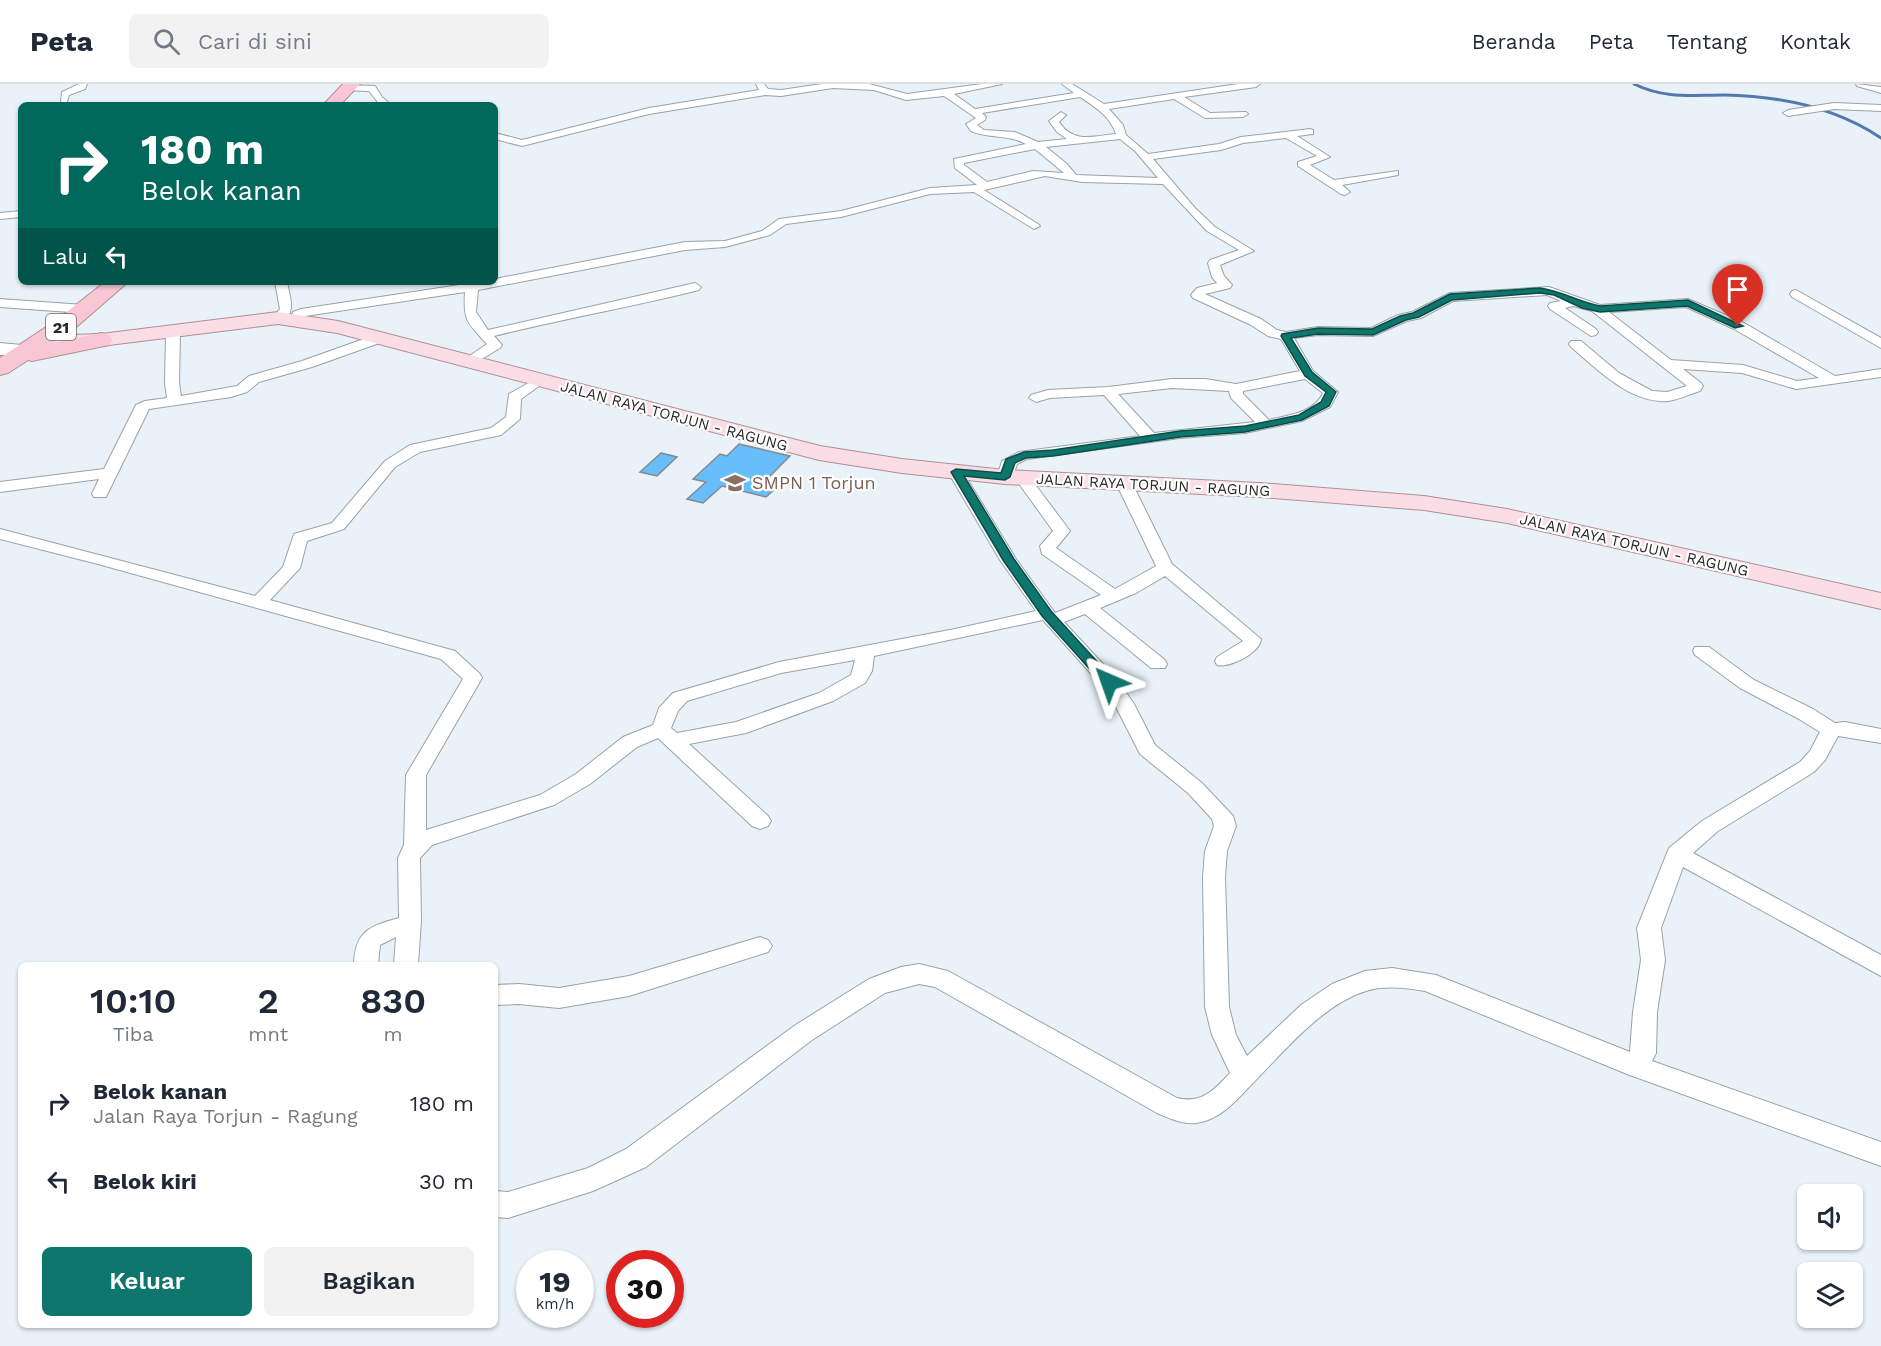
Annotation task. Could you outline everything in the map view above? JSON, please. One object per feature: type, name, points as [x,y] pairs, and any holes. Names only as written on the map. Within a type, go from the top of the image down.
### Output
[{"type":"highway","points":[[334,102],[350,86]]},
{"type":"highway","name":"21","points":[[16,353],[66,324],[114,285]]},
{"type":"highway","points":[[66,324],[97,340]]},
{"type":"main road","name":"JALAN RAYA TORJUN - RAGUNG","points":[[16,353],[97,340],[288,319],[380,338],[819,453],[956,472],[1014,477],[1357,497],[1447,506],[1507,516],[1881,601]]},
{"type":"street","points":[[64,100],[65,94],[83,84]]},
{"type":"street","points":[[498,137],[522,143],[650,111],[762,88],[781,93],[833,85],[875,87],[906,97],[998,84]]},
{"type":"street","points":[[1066,84],[1102,106],[1118,125],[1122,136],[1146,157],[1164,181],[1211,229],[1248,251],[1214,263],[1218,277],[1226,285],[1201,291],[1197,295],[1256,322],[1273,333],[1286,336],[1318,331],[1373,332],[1403,318],[1416,315],[1443,299],[1461,295],[1549,291],[1597,309],[1671,364],[1692,382],[1695,388],[1658,397],[1627,384],[1576,344]]},
{"type":"street","points":[[1102,106],[1256,84]]},
{"type":"street","points":[[1860,84],[1881,90]]},
{"type":"street","points":[[350,86],[372,88],[382,102]]},
{"type":"street","points":[[946,93],[981,119],[971,124],[974,129],[990,134],[1016,135],[1036,146],[1070,172],[1073,178]]},
{"type":"street","points":[[972,112],[1083,93]]},
{"type":"street","points":[[1174,96],[1208,116],[1243,114]]},
{"type":"street","points":[[1788,113],[1856,106],[1881,108]]},
{"type":"street","points":[[1061,115],[1054,121],[1060,130],[1075,140]]},
{"type":"street","points":[[1146,157],[1221,147],[1241,140],[1310,132]]},
{"type":"street","points":[[1288,135],[1325,157],[1302,164],[1345,192]]},
{"type":"street","points":[[1034,225],[980,188],[959,166],[958,161],[1002,150],[1122,136]]},
{"type":"street","points":[[498,280],[685,246],[724,244],[766,232],[783,221],[841,214],[903,196],[930,191],[980,188],[1040,173],[1073,178],[1164,181]]},
{"type":"street","points":[[1332,184],[1394,173]]},
{"type":"street","points":[[0,216],[18,214]]},
{"type":"street","points":[[282,285],[285,313],[288,319],[302,313],[472,285],[470,312],[476,324],[495,345],[470,362]]},
{"type":"street","points":[[486,334],[694,287]]},
{"type":"street","points":[[1796,294],[1881,344]]},
{"type":"street","points":[[1576,302],[1554,306],[1591,332]]},
{"type":"street","points":[[0,303],[84,309]]},
{"type":"street","points":[[1597,309],[1666,303],[1694,305],[1738,326],[1833,380]]},
{"type":"street","points":[[173,333],[175,345],[171,381],[176,399]]},
{"type":"street","points":[[1113,596],[1048,550],[1048,546],[1062,531],[1014,477],[1010,461],[1016,457],[1150,438],[1245,429],[1302,417],[1325,404],[1331,392],[1308,374],[1286,336]]},
{"type":"street","points":[[100,494],[141,408],[150,403],[236,391],[254,379],[307,364],[380,338]]},
{"type":"street","points":[[1671,364],[1743,369],[1796,385],[1881,373]]},
{"type":"street","points":[[1036,398],[1048,394],[1108,392],[1174,385],[1215,384],[1236,388],[1308,374]]},
{"type":"street","points":[[258,603],[291,568],[300,538],[338,526],[390,464],[416,448],[496,432],[513,419],[513,397],[539,381]]},
{"type":"street","points":[[1236,388],[1236,395],[1265,424]]},
{"type":"street","points":[[1108,392],[1150,438]]},
{"type":"street","points":[[956,472],[1008,560],[1049,617],[1109,682],[1124,704],[1147,748],[1208,800],[1222,816],[1225,826],[1216,851],[1214,877],[1217,1007],[1224,1035],[1244,1077]]},
{"type":"street","points":[[0,487],[110,473]]},
{"type":"street","points":[[1124,483],[1165,567],[1252,639],[1252,643],[1224,661]]},
{"type":"street","points":[[0,534],[104,560],[448,655],[473,678],[416,775],[415,846]]},
{"type":"street","points":[[667,735],[669,708],[686,694],[779,668],[1049,617],[1113,596],[1160,573],[1165,567]]},
{"type":"street","points":[[1087,606],[1158,664]]},
{"type":"street","points":[[1702,651],[1747,684],[1806,714],[1831,730],[1845,729],[1881,736]]},
{"type":"street","points":[[406,962],[411,893],[409,858],[415,846],[424,839],[547,800],[583,779],[630,742],[667,735],[739,728],[836,692],[858,680],[863,671],[865,652]]},
{"type":"street","points":[[1639,1060],[1653,960],[1649,928],[1677,854],[1710,826],[1807,767],[1818,756],[1831,730]]},
{"type":"street","points":[[667,735],[760,821]]},
{"type":"street","points":[[1677,854],[1853,949],[1881,967]]},
{"type":"street","points":[[366,962],[366,949],[370,939],[382,931],[408,924]]},
{"type":"street","points":[[498,996],[519,994],[559,998],[629,986],[760,946]]},
{"type":"street","points":[[1853,949],[1881,948]]},
{"type":"street","points":[[498,1204],[508,1205],[593,1179],[636,1158],[803,1033],[877,986],[901,977],[919,974],[940,978],[1166,1105],[1184,1112],[1201,1110],[1221,1100],[1299,1022],[1323,1003],[1354,985],[1395,976],[1428,982],[1639,1060],[1881,1154]]},
{"type":"building","points":[[739,444],[790,456],[763,483],[777,487],[766,497],[722,486],[703,503],[687,499],[706,482],[693,479],[720,454],[727,456]]},
{"type":"building","points":[[661,453],[677,457],[657,476],[640,472]]},
{"type":"waterway","points":[[1634,84],[1667,94],[1745,96],[1806,105],[1845,118],[1881,138]]},
{"type":"place","name":"SMPN 1 Torjun","points":[[735,483]]},
{"type":"route","points":[[1109,682],[1052,621],[1008,560],[956,472],[1005,477],[1010,461],[1024,455],[1091,448],[1180,434],[1245,429],[1302,417],[1325,404],[1331,392],[1308,374],[1286,336],[1318,331],[1373,332],[1392,322],[1416,315],[1450,297],[1549,291],[1585,306],[1600,309],[1682,302],[1694,305],[1738,326]]}]
